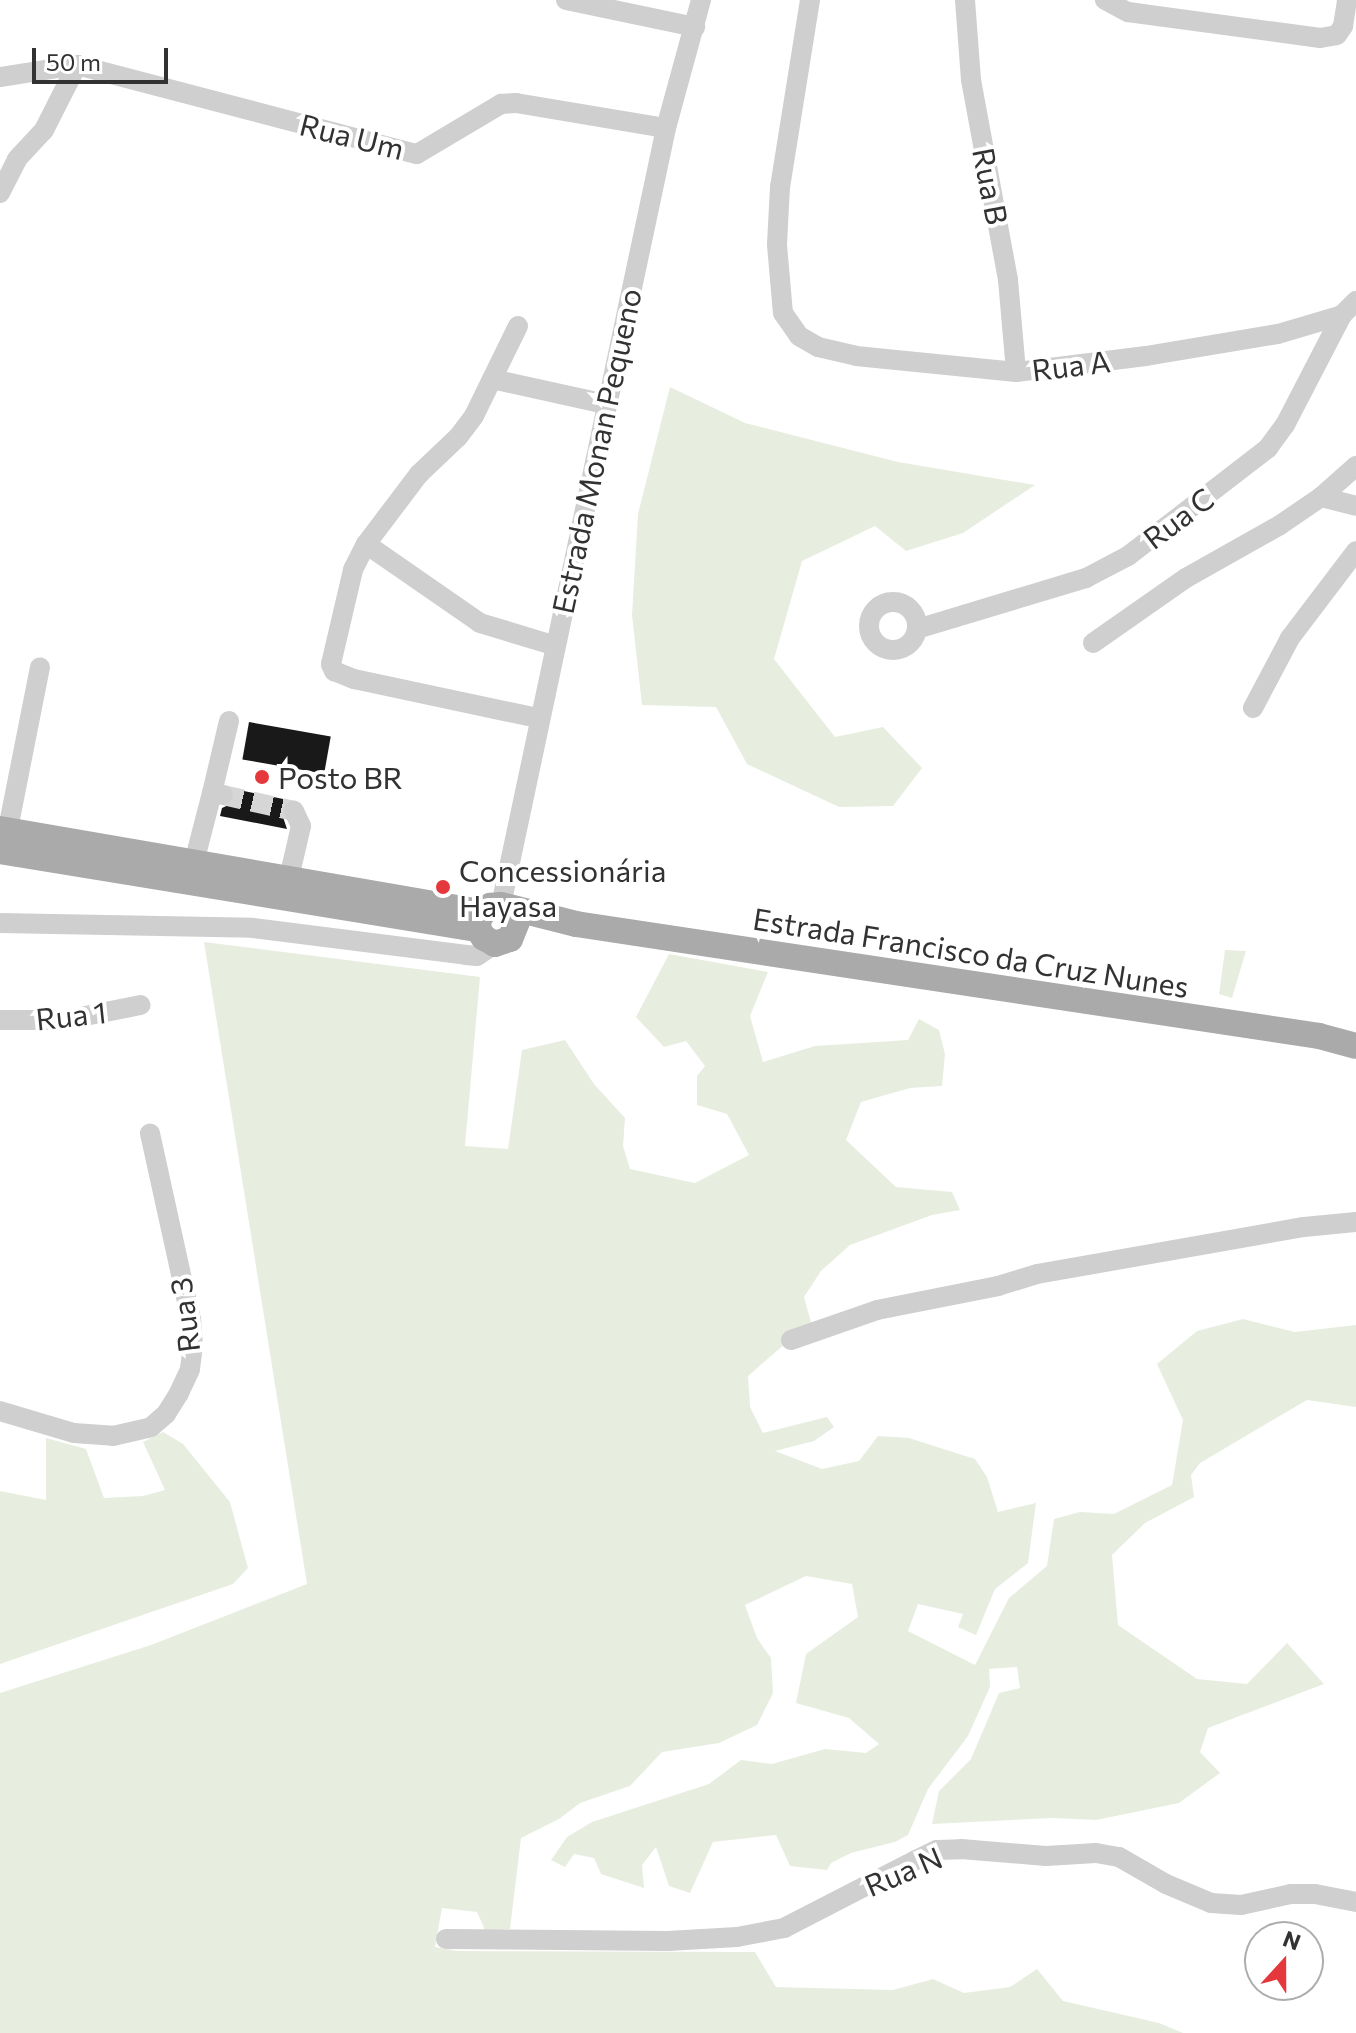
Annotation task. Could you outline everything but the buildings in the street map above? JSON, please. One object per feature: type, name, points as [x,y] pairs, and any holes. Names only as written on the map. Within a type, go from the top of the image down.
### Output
[{"type":"main road","name":"Estrada Francisco da Cruz Nunes","points":[[3,841],[497,922],[576,924],[1319,1036],[1356,1046]]},
{"type":"street","points":[[566,0],[695,27]]},
{"type":"street","name":"Estrada Monan Pequeno","points":[[497,922],[553,645],[666,128],[701,0]]},
{"type":"street","name":"Rua A","points":[[810,0],[780,187],[777,245],[783,313],[799,336],[818,347],[856,356],[1016,372],[1146,356],[1263,336],[1349,308]]},
{"type":"street","name":"Rua B","points":[[965,0],[971,80],[1008,280],[1016,372]]},
{"type":"street","points":[[1105,0],[1128,12],[1320,38],[1337,35],[1347,16],[1347,0]]},
{"type":"street","points":[[0,193],[17,159],[44,130],[77,65]]},
{"type":"street","name":"Rua Um","points":[[0,77],[77,65],[351,136],[401,153],[417,154],[501,104],[516,103],[666,128]]},
{"type":"street","name":"Rua C","points":[[917,629],[1086,578],[1128,556],[1268,448],[1285,425],[1349,308]]},
{"type":"street","points":[[518,326],[458,437],[419,474],[366,544],[353,570],[331,654],[334,671],[354,679],[538,718]]},
{"type":"street","points":[[492,379],[606,404]]},
{"type":"street","points":[[1093,643],[1186,578],[1280,525],[1321,497],[1356,466]]},
{"type":"street","points":[[1321,497],[1356,506]]},
{"type":"street","points":[[366,544],[480,623],[509,635],[553,645]]},
{"type":"street","points":[[1253,708],[1290,638],[1356,551]]},
{"type":"street","points":[[3,841],[40,667]]},
{"type":"street","points":[[192,872],[217,794],[229,721]]},
{"type":"street","points":[[287,887],[301,826],[294,811]]},
{"type":"street","points":[[0,923],[253,928],[477,956],[497,922]]},
{"type":"street","name":"Rua 1","points":[[0,1020],[65,1020],[141,1005]]},
{"type":"street","name":"Rua 3","points":[[0,1411],[74,1433],[113,1436],[151,1427],[166,1414],[179,1393],[190,1369],[193,1346],[191,1320],[150,1133]]},
{"type":"street","points":[[791,1340],[877,1310],[998,1286],[1037,1274],[1304,1227],[1356,1222]]},
{"type":"street","name":"Rua N","points":[[446,1939],[668,1941],[737,1937],[784,1928],[937,1850],[961,1849],[1119,1857],[1166,1884],[1211,1903],[1241,1905],[1291,1894],[1315,1894],[1356,1902]]},
{"type":"shaded area","points":[[670,387],[745,423],[898,462],[1035,485],[963,533],[906,551],[875,526],[802,561],[774,659],[835,737],[883,727],[922,768],[893,806],[839,807],[747,764],[716,707],[642,705],[632,615],[638,514]]},
{"type":"shaded area","points":[[204,942],[480,977],[465,1146],[508,1149],[522,1050],[565,1040],[594,1084],[625,1118],[623,1146],[630,1169],[695,1183],[749,1155],[727,1114],[697,1105],[697,1076],[705,1066],[686,1041],[664,1047],[636,1017],[669,954],[768,972],[750,1016],[763,1062],[815,1046],[908,1040],[919,1019],[939,1030],[945,1054],[942,1086],[910,1088],[861,1102],[846,1140],[896,1187],[952,1192],[960,1210],[932,1215],[850,1245],[821,1271],[804,1297],[816,1340],[786,1343],[748,1376],[750,1407],[763,1433],[827,1417],[834,1427],[814,1441],[775,1451],[822,1469],[859,1461],[878,1436],[909,1438],[975,1459],[987,1477],[998,1512],[1036,1503],[1028,1563],[995,1589],[976,1635],[958,1627],[963,1614],[918,1604],[908,1631],[975,1665],[1009,1598],[1047,1566],[1054,1519],[1080,1512],[1114,1514],[1172,1485],[1183,1420],[1157,1364],[1197,1331],[1243,1319],[1295,1332],[1356,1325],[1356,1407],[1307,1400],[1200,1463],[1191,1475],[1194,1497],[1145,1523],[1112,1555],[1118,1625],[1197,1679],[1247,1684],[1287,1643],[1324,1684],[1208,1728],[1200,1752],[1220,1773],[1179,1803],[1096,1820],[1053,1818],[932,1824],[939,1791],[971,1759],[999,1693],[1020,1688],[1017,1667],[989,1669],[990,1687],[968,1736],[928,1789],[908,1835],[895,1842],[851,1853],[831,1863],[827,1870],[790,1866],[776,1835],[713,1842],[690,1893],[669,1886],[656,1847],[642,1865],[644,1888],[601,1874],[594,1858],[574,1854],[565,1867],[551,1860],[567,1837],[592,1822],[709,1784],[741,1760],[772,1764],[825,1749],[866,1753],[879,1744],[849,1718],[796,1703],[806,1654],[858,1617],[852,1584],[806,1576],[745,1605],[757,1638],[771,1658],[773,1693],[757,1725],[719,1743],[662,1752],[630,1786],[580,1803],[559,1819],[521,1838],[510,1929],[485,1930],[477,1912],[442,1908],[435,1947],[457,1951],[755,1952],[776,1987],[893,1990],[933,1979],[964,1993],[1010,1987],[1037,1969],[1063,2001],[1159,2023],[1183,2033],[0,2033],[0,1693],[151,1645],[307,1584]]},
{"type":"shaded area","points":[[1225,950],[1246,951],[1232,998],[1219,994]]},
{"type":"shaded area","points":[[163,1432],[183,1444],[230,1502],[248,1568],[233,1584],[0,1664],[0,1491],[46,1500],[46,1438],[86,1449],[104,1498],[143,1496],[165,1490],[143,1442]]},
{"type":"tunnel","points":[[223,795],[294,811]]},
{"type":"place","name":"Posto BR","points":[[262,777]]},
{"type":"place","name":"Concessionária Hayasa","points":[[443,887]]}]
